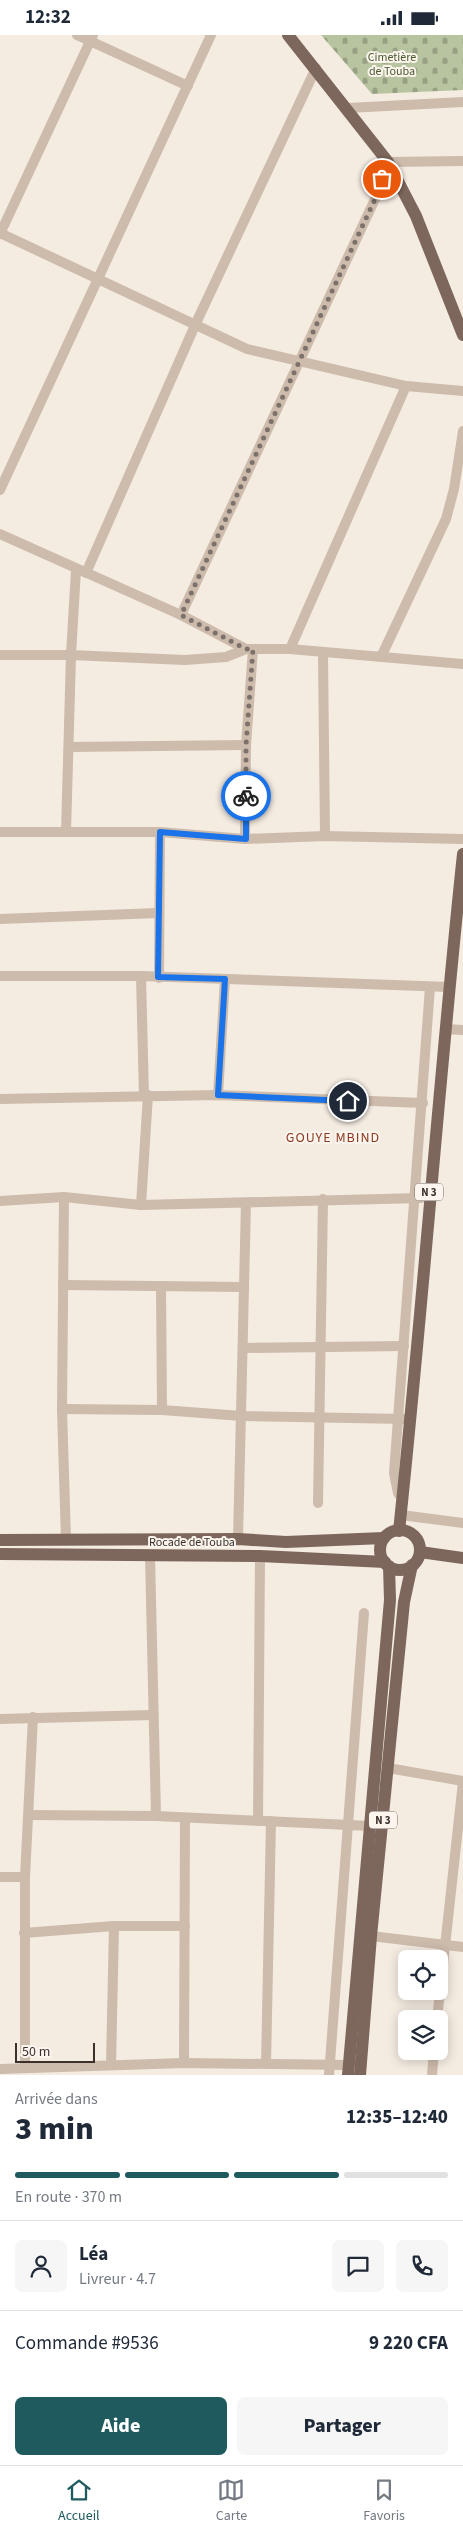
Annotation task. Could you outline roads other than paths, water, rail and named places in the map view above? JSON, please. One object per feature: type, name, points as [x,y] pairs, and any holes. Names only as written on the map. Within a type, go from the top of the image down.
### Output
[{"type":"main road","points":[[288,35],[348,108],[388,162],[416,215],[462,330]]},
{"type":"main road","name":"N 3","points":[[400,1531],[405,1419],[423,1198],[445,1029],[463,854]]},
{"type":"main road","points":[[400,1531],[415,1537],[420,1552],[412,1565],[401,1569],[387,1564],[380,1553],[384,1538],[400,1531]]},
{"type":"main road","name":"Rocade de Touba","points":[[0,1540],[238,1539],[286,1542],[384,1538]]},
{"type":"main road","points":[[420,1552],[463,1558]]},
{"type":"main road","name":"Rocade de Touba","points":[[0,1554],[260,1556],[387,1564]]},
{"type":"main road","name":"N 3","points":[[348,2070],[390,1600],[387,1564]]},
{"type":"main road","name":"N 3","points":[[360,2075],[371,1936],[404,1602],[412,1565]]},
{"type":"street","points":[[77,35],[92,38],[188,86]]},
{"type":"street","points":[[0,490],[211,35]]},
{"type":"street","points":[[92,38],[0,233],[196,323],[247,349],[406,386],[463,394]]},
{"type":"street","points":[[66,832],[70,747],[71,655],[81,571],[316,68]]},
{"type":"street","points":[[348,108],[463,102]]},
{"type":"street","points":[[181,615],[376,197],[388,162],[463,161]]},
{"type":"street","points":[[290,649],[406,386]]},
{"type":"street","points":[[381,657],[446,519],[454,489],[463,431]]},
{"type":"street","points":[[0,535],[181,615],[249,649]]},
{"type":"street","points":[[246,839],[249,649]]},
{"type":"street","points":[[0,655],[210,659],[249,649],[290,649],[323,654],[463,664]]},
{"type":"street","points":[[323,654],[326,836]]},
{"type":"street","points":[[70,747],[246,745]]},
{"type":"street","points":[[0,832],[160,832],[246,839],[326,836],[463,839]]},
{"type":"street","points":[[158,977],[160,832]]},
{"type":"street","points":[[0,919],[158,913]]},
{"type":"street","points":[[0,976],[140,976],[449,987]]},
{"type":"street","points":[[140,976],[146,1096],[141,1205]]},
{"type":"street","points":[[218,1095],[225,979]]},
{"type":"street","points":[[62,1409],[162,1410],[242,1416],[405,1419],[404,1346],[423,1198],[423,1103],[430,987]]},
{"type":"street","points":[[445,1029],[463,1031]]},
{"type":"street","points":[[0,1099],[218,1095],[423,1103]]},
{"type":"street","points":[[0,1201],[64,1197],[141,1205],[423,1198]]},
{"type":"street","points":[[64,1197],[62,1409],[66,1540]]},
{"type":"street","points":[[318,1503],[323,1199]]},
{"type":"street","points":[[238,1539],[246,1203]]},
{"type":"street","points":[[63,1285],[244,1287]]},
{"type":"street","points":[[161,1286],[162,1410]]},
{"type":"street","points":[[244,1347],[404,1346]]},
{"type":"street","points":[[401,1515],[463,1523]]},
{"type":"street","points":[[150,1556],[152,1715],[156,1816]]},
{"type":"street","points":[[258,1821],[260,1556]]},
{"type":"street","points":[[329,2070],[364,1613]]},
{"type":"street","points":[[0,1719],[152,1715]]},
{"type":"street","points":[[25,2068],[24,1877],[29,1815],[33,1717]]},
{"type":"street","points":[[388,1768],[463,1781],[438,2010]]},
{"type":"street","points":[[29,1815],[156,1816],[186,1819],[349,1823],[370,1826]]},
{"type":"street","points":[[184,2063],[186,1819]]},
{"type":"street","points":[[266,2064],[271,1821]]},
{"type":"street","points":[[0,1877],[24,1877]]},
{"type":"street","points":[[24,1933],[114,1926],[185,1926]]},
{"type":"street","points":[[110,2065],[114,1926]]},
{"type":"street","points":[[371,1936],[463,1947]]},
{"type":"street","points":[[432,2075],[433,2060]]},
{"type":"street","points":[[0,2069],[25,2068],[61,2071],[110,2065],[184,2063],[266,2064],[348,2070]]},
{"type":"district","name":"GOUYE MBIND","points":[[333,1138]]},
{"type":"park label","name":"Cimetière de Touba","points":[[392,64]]}]
